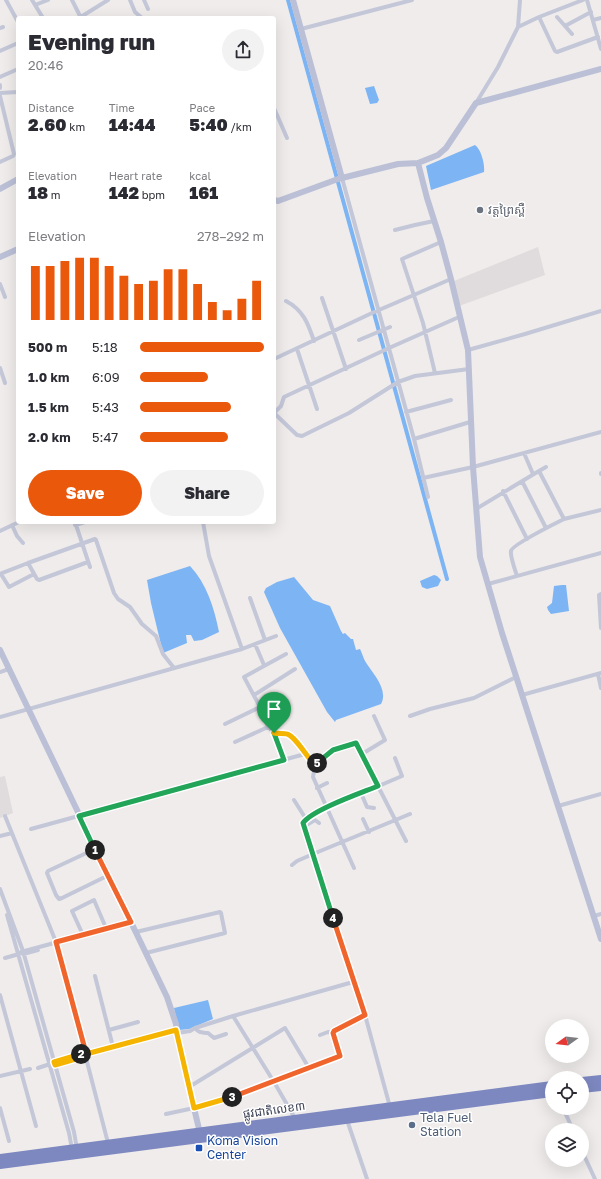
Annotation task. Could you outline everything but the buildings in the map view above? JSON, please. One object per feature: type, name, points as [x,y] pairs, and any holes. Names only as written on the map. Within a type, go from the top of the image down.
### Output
[{"type":"highway","points":[[589,1080],[601,1079]]},
{"type":"highway","name":"ផ្លូវជាតិលេខ៣","points":[[0,1165],[200,1133],[545,1086]]},
{"type":"highway","points":[[589,1088],[601,1086]]},
{"type":"highway","name":"ផ្លូវជាតិលេខ៣","points":[[0,1158],[75,1149],[109,1148],[347,1120],[545,1094]]},
{"type":"street","points":[[6,0],[16,18]]},
{"type":"street","points":[[32,0],[42,16]]},
{"type":"street","points":[[35,5],[48,0]]},
{"type":"street","points":[[72,0],[79,16]]},
{"type":"street","points":[[83,16],[108,0]]},
{"type":"street","points":[[130,0],[135,12],[140,16]]},
{"type":"street","points":[[144,0],[148,9]]},
{"type":"street","points":[[293,0],[375,312],[395,384],[406,412],[414,439],[428,497]]},
{"type":"street","points":[[301,29],[412,0]]},
{"type":"street","points":[[276,200],[339,179],[398,164],[418,163],[443,152],[462,125],[498,67],[518,27],[520,0]]},
{"type":"street","points":[[518,27],[539,17],[584,0]]},
{"type":"street","points":[[587,0],[601,49]]},
{"type":"street","points":[[565,26],[591,12]]},
{"type":"street","points":[[539,17],[555,51],[557,52],[598,37]]},
{"type":"street","points":[[558,17],[572,34]]},
{"type":"street","points":[[593,20],[601,18]]},
{"type":"street","points":[[0,44],[2,50],[16,44]]},
{"type":"street","points":[[476,103],[601,69]]},
{"type":"street","points":[[0,77],[16,71]]},
{"type":"street","points":[[0,93],[16,92]]},
{"type":"street","points":[[0,96],[14,154],[13,156],[0,162]]},
{"type":"street","points":[[276,113],[287,138]]},
{"type":"street","points":[[418,163],[426,198],[440,242],[468,350],[470,422],[480,558],[516,678],[600,932],[601,939]]},
{"type":"street","points":[[0,189],[16,180]]},
{"type":"street","points":[[395,230],[415,224],[434,221]]},
{"type":"street","points":[[435,373],[426,332],[402,259],[440,242]]},
{"type":"street","points":[[0,257],[16,250]]},
{"type":"street","points":[[276,358],[450,279]]},
{"type":"street","points":[[0,284],[5,297]]},
{"type":"street","points":[[322,298],[346,369]]},
{"type":"street","points":[[286,300],[296,306],[300,311],[308,323],[314,341]]},
{"type":"street","points":[[468,350],[601,311]]},
{"type":"street","points":[[276,411],[281,406],[284,397],[459,317]]},
{"type":"street","points":[[359,340],[390,327]]},
{"type":"street","points":[[297,349],[317,410]]},
{"type":"street","points":[[0,368],[5,383]]},
{"type":"street","points":[[276,415],[297,435],[302,436],[349,413],[395,384],[415,376],[469,369]]},
{"type":"street","points":[[406,412],[451,400]]},
{"type":"street","points":[[414,439],[470,422]]},
{"type":"street","points":[[423,478],[473,467],[601,432]]},
{"type":"street","points":[[524,453],[533,474]]},
{"type":"street","points":[[476,509],[503,491],[546,467]]},
{"type":"street","points":[[539,471],[564,519]]},
{"type":"street","points":[[522,481],[546,528]]},
{"type":"street","points":[[503,491],[527,539]]},
{"type":"street","points":[[517,576],[511,550],[527,539],[564,519],[601,510]]},
{"type":"street","points":[[0,531],[16,524]]},
{"type":"street","points":[[75,524],[90,567]]},
{"type":"street","points":[[204,524],[209,556],[242,650]]},
{"type":"street","points":[[12,526],[22,543]]},
{"type":"street","points":[[34,574],[9,587],[1,574],[51,554],[95,539],[114,593],[118,599],[130,607],[142,624],[156,636],[163,654],[174,668]]},
{"type":"street","points":[[488,584],[601,553]]},
{"type":"street","points":[[28,563],[38,580],[40,580],[88,562]]},
{"type":"street","points":[[601,594],[599,595],[601,628]]},
{"type":"street","points":[[250,598],[265,640]]},
{"type":"street","points":[[1,716],[242,650],[276,636]]},
{"type":"street","points":[[255,644],[264,665]]},
{"type":"street","points":[[0,650],[79,816],[109,875],[166,997],[177,1032],[200,1133]]},
{"type":"street","points":[[284,760],[274,733],[268,727],[260,707],[244,677],[286,654]]},
{"type":"street","points":[[0,672],[9,669]]},
{"type":"street","points":[[254,695],[294,669]]},
{"type":"street","points":[[522,695],[599,673],[601,688]]},
{"type":"street","points":[[410,716],[430,709],[474,698],[516,678]]},
{"type":"street","points":[[225,724],[260,707]]},
{"type":"street","points":[[362,754],[385,740],[374,716]]},
{"type":"street","points":[[235,742],[268,727]]},
{"type":"street","points":[[274,733],[287,734],[298,743],[315,766]]},
{"type":"street","points":[[354,868],[313,777],[315,766],[333,750],[356,743],[406,841]]},
{"type":"street","points":[[31,829],[305,754]]},
{"type":"street","points":[[390,1107],[365,1015],[353,982],[303,823],[306,819],[327,808],[402,776],[395,758]]},
{"type":"street","points":[[318,788],[327,783]]},
{"type":"street","points":[[361,793],[367,806],[374,808]]},
{"type":"street","points":[[558,806],[601,794]]},
{"type":"street","points":[[294,800],[306,819]]},
{"type":"street","points":[[292,865],[297,861],[313,854],[410,814]]},
{"type":"street","points":[[5,816],[56,943],[86,1054],[109,1148]]},
{"type":"street","points":[[363,819],[368,832]]},
{"type":"street","points":[[303,827],[315,820],[318,823]]},
{"type":"street","points":[[0,836],[12,833]]},
{"type":"street","points":[[95,849],[48,871],[47,874],[56,895],[59,899],[62,898],[109,875]]},
{"type":"street","points":[[0,890],[24,952],[52,1064]]},
{"type":"street","points":[[0,890],[74,1132],[75,1149]]},
{"type":"street","points":[[83,935],[72,911],[94,900],[106,928]]},
{"type":"street","points":[[136,932],[221,913],[226,931],[225,933],[146,953]]},
{"type":"street","points":[[594,916],[601,914]]},
{"type":"street","points":[[3,957],[19,954],[131,922]]},
{"type":"street","points":[[95,976],[113,1047]]},
{"type":"street","points":[[38,1068],[113,1047],[177,1032],[190,1031],[233,1016],[353,982]]},
{"type":"street","points":[[0,995],[36,1126]]},
{"type":"street","points":[[333,1033],[335,1030],[365,1015]]},
{"type":"street","points":[[233,1016],[296,1120]]},
{"type":"street","points":[[109,1030],[138,1022]]},
{"type":"street","points":[[196,1028],[202,1034],[208,1033],[214,1038],[226,1034]]},
{"type":"street","points":[[189,1087],[285,1028],[309,1068]]},
{"type":"street","points":[[320,1034],[328,1032],[333,1033]]},
{"type":"street","points":[[166,1114],[232,1097],[340,1056],[333,1033]]},
{"type":"street","points":[[0,1076],[30,1069]]},
{"type":"street","points":[[0,1108],[9,1141]]},
{"type":"street","points":[[347,1120],[367,1179]]},
{"type":"street","points":[[589,1166],[595,1179]]},
{"type":"shaded area","points":[[538,247],[545,275],[459,306],[454,281]]},
{"type":"shaded area","points":[[5,776],[13,813],[0,818],[0,777]]},
{"type":"water","points":[[374,86],[379,100],[377,103],[370,104],[365,88]]},
{"type":"water","points":[[475,145],[482,157],[484,172],[431,190],[426,166]]},
{"type":"water","points":[[190,566],[201,581],[209,597],[219,632],[202,640],[194,641],[191,635],[186,635],[187,643],[163,653],[147,580]]},
{"type":"water","points":[[434,575],[441,580],[438,586],[427,589],[422,587],[420,581]]},
{"type":"water","points":[[294,577],[313,600],[330,606],[343,634],[345,633],[353,639],[356,650],[360,649],[365,661],[379,681],[383,693],[381,704],[336,720],[335,722],[327,712],[280,628],[264,592],[266,588],[277,582]]},
{"type":"water","points":[[566,585],[569,611],[551,614],[547,607],[552,603],[554,586]]},
{"type":"water","points":[[208,1000],[213,1019],[189,1029],[179,1030],[174,1008]]},
{"type":"waterway","points":[[288,0],[447,579]]},
{"type":"place","name":"វត្តព្រៃស្ពឺ","points":[[480,210]]},
{"type":"place","name":"Tela Fuel Station","points":[[412,1125]]},
{"type":"place","name":"Koma Vision Center","points":[[199,1148]]},
{"type":"route","points":[[274,733],[287,734],[293,738],[315,766],[333,750],[356,743],[378,786],[318,812],[306,818],[303,823],[353,982],[365,1015],[334,1031],[333,1033],[340,1056],[232,1097],[194,1108],[176,1030],[86,1054],[86,1056],[55,1065],[54,1062],[86,1053],[56,942],[131,922],[79,816],[284,760],[274,733]]}]
